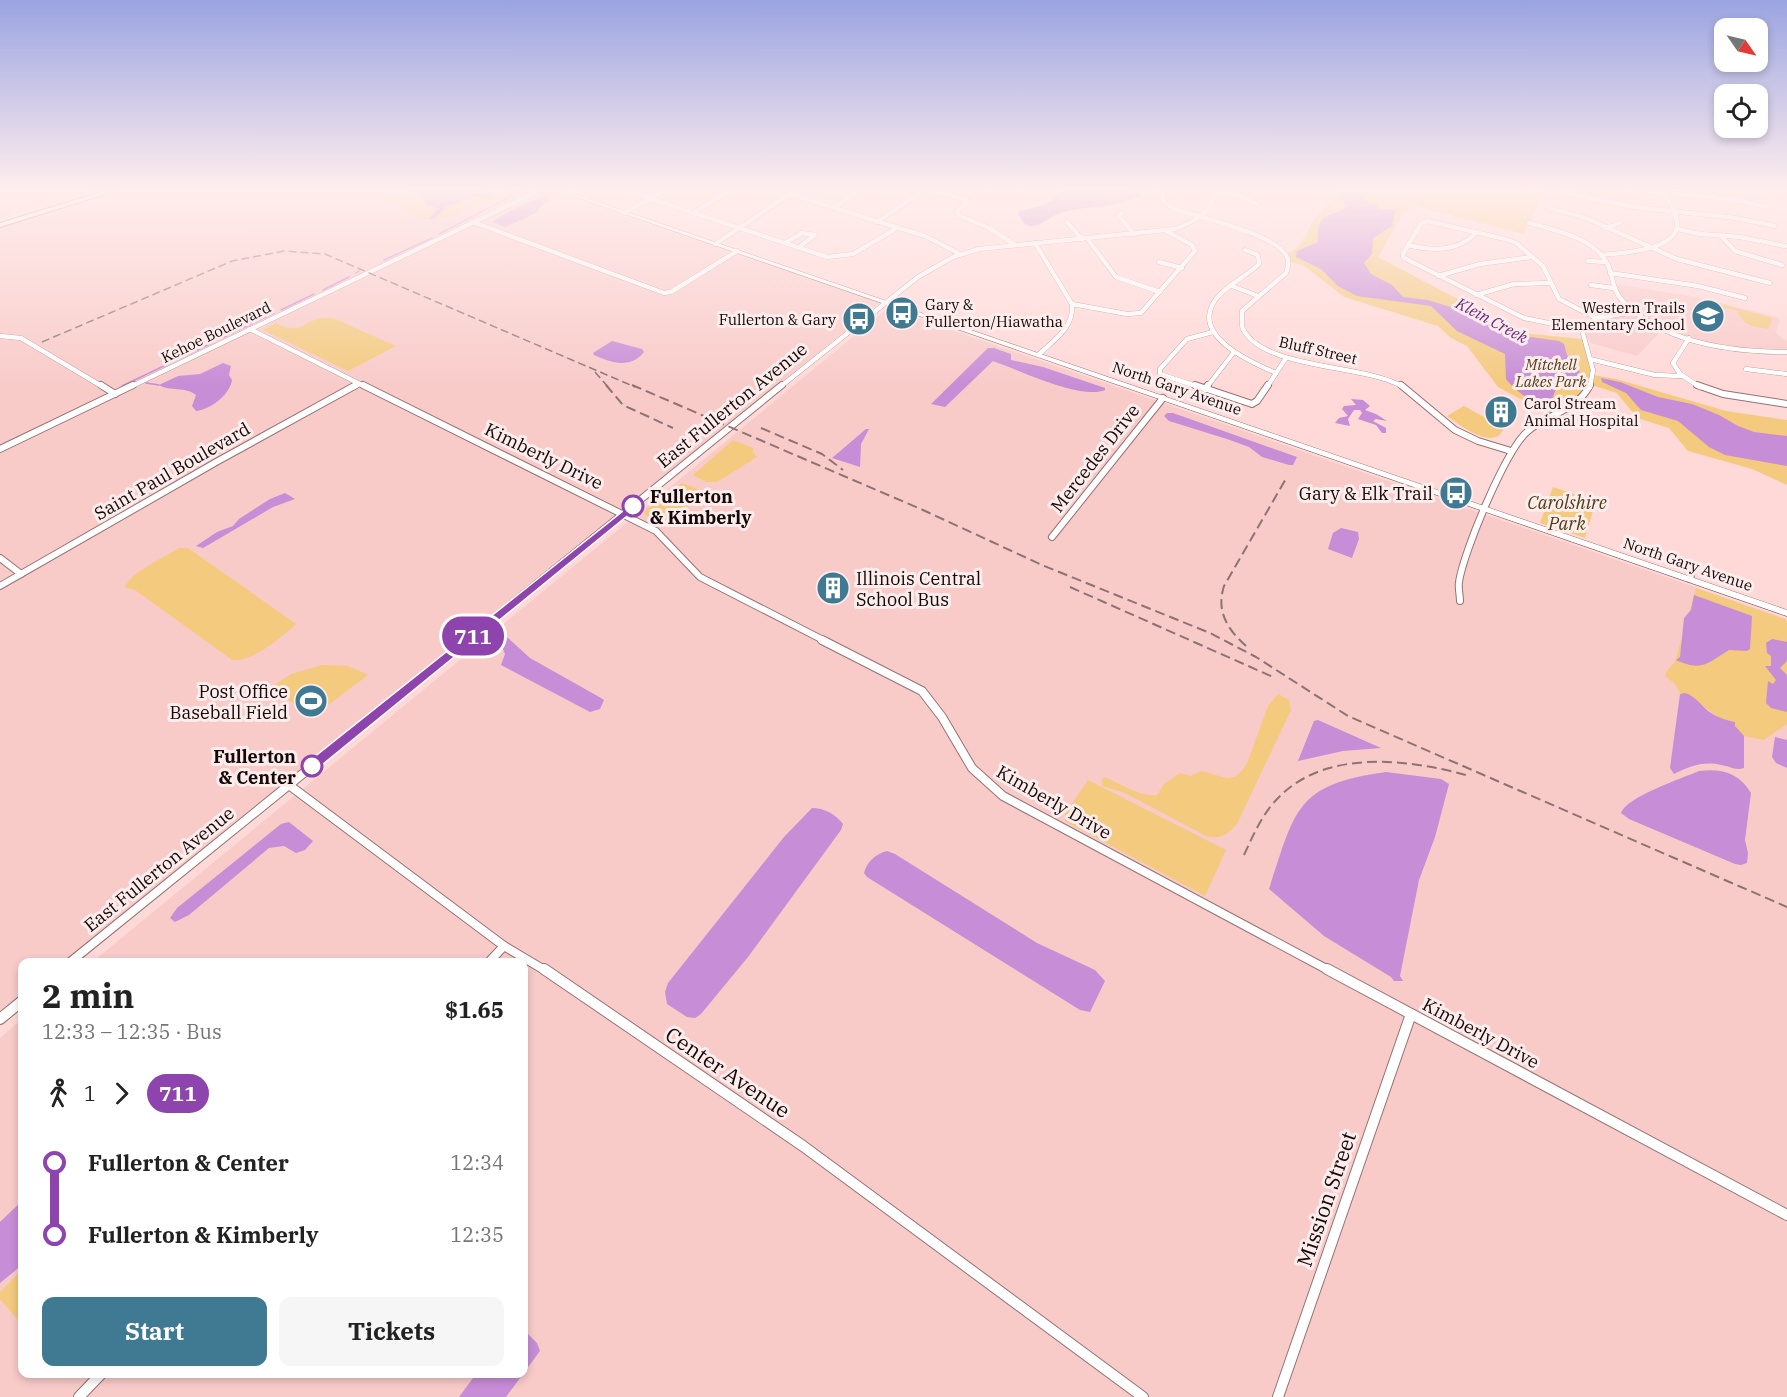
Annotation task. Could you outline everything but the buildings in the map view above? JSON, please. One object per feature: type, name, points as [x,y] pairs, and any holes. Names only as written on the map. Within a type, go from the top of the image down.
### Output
[{"type":"street","name":"Kehoe Boulevard","points":[[0,448],[404,255]]},
{"type":"street","points":[[562,255],[664,293],[671,292],[730,255]]},
{"type":"street","name":"North Gary Avenue","points":[[749,255],[1787,613]]},
{"type":"street","points":[[822,255],[834,259],[848,255]]},
{"type":"street","name":"East Fullerton Avenue","points":[[75,958],[885,302],[934,266],[954,255]]},
{"type":"street","points":[[1038,355],[1069,325],[1073,315],[1072,304],[1042,255]]},
{"type":"street","points":[[1098,255],[1116,277],[1161,292]]},
{"type":"street","points":[[1072,304],[1092,305],[1136,316],[1144,311],[1193,255]]},
{"type":"street","points":[[1258,255],[1260,263],[1217,298],[1211,306],[1209,317],[1213,332],[1234,352],[1276,373]]},
{"type":"street","name":"Bluff Street","points":[[1286,255],[1289,269],[1242,311],[1241,324],[1245,333],[1257,343],[1286,358],[1367,373],[1390,380],[1410,391],[1444,423],[1461,434],[1511,451]]},
{"type":"street","points":[[1405,255],[1404,257],[1438,276],[1526,319],[1582,330]]},
{"type":"street","points":[[1601,255],[1610,273],[1613,288],[1622,300],[1635,312],[1660,326],[1689,338],[1743,350],[1787,352]]},
{"type":"street","points":[[1668,255],[1686,262],[1770,283]]},
{"type":"street","points":[[1751,255],[1782,265]]},
{"type":"street","points":[[1438,276],[1480,264],[1532,257],[1546,269],[1549,283],[1559,299],[1596,318]]},
{"type":"street","points":[[1588,261],[1606,262]]},
{"type":"street","points":[[1159,262],[1182,268]]},
{"type":"street","points":[[1610,273],[1701,287],[1745,298]]},
{"type":"street","points":[[1476,295],[1507,285],[1530,282],[1549,283]]},
{"type":"street","points":[[1591,285],[1613,288]]},
{"type":"street","points":[[1232,286],[1258,296]]},
{"type":"street","points":[[1582,330],[1596,318],[1635,312]]},
{"type":"street","name":"Kimberly Drive","points":[[250,329],[666,537],[688,567],[700,577],[922,691],[939,708],[968,763],[981,779],[1003,796],[1787,1215]]},
{"type":"street","points":[[1460,601],[1460,582],[1486,509],[1511,451],[1519,438],[1529,429],[1573,405],[1587,393],[1593,376],[1582,330]]},
{"type":"street","points":[[1213,332],[1194,334],[1186,338],[1160,369],[1160,374],[1252,404],[1257,401],[1286,358]]},
{"type":"street","points":[[0,336],[21,338],[115,394]]},
{"type":"street","points":[[1682,376],[1673,363],[1689,338]]},
{"type":"street","points":[[1205,389],[1234,352]]},
{"type":"street","points":[[1590,359],[1655,375],[1682,376],[1711,391],[1787,404]]},
{"type":"street","points":[[1746,369],[1787,374]]},
{"type":"street","name":"Saint Paul Boulevard","points":[[0,586],[218,461],[359,384]]},
{"type":"street","name":"Mercedes Drive","points":[[1052,537],[1163,398]]},
{"type":"street","points":[[0,558],[21,574]]},
{"type":"street","points":[[1690,579],[1693,566]]},
{"type":"street","name":"Center Avenue","points":[[289,785],[504,946],[525,958]]},
{"type":"street","points":[[493,958],[504,946]]},
{"type":"street","name":"Center Avenue","points":[[528,960],[559,978],[803,1146],[1143,1397]]},
{"type":"street","points":[[0,1019],[18,1004]]},
{"type":"street","name":"Mission Street","points":[[1278,1397],[1411,1014]]},
{"type":"street","points":[[79,1397],[97,1378]]},
{"type":"shaded area","points":[[0,255],[399,255],[0,447]]},
{"type":"shaded area","points":[[410,255],[741,255],[881,302],[67,958],[18,958],[18,997],[0,1012],[0,451]]},
{"type":"shaded area","name":"Western Trails Elementary School","points":[[1614,284],[1697,297],[1780,318],[1776,333],[1787,342],[1787,351],[1761,351],[1690,338],[1639,314],[1619,295]]},
{"type":"shaded area","points":[[888,308],[1787,619],[1787,1397],[0,1397],[0,1038],[18,1022],[18,1378],[528,1378],[528,958],[97,958]]},
{"type":"shaded area","points":[[1635,313],[1662,330],[1637,356],[1591,343],[1584,333],[1591,323],[1600,318]]},
{"type":"green space","name":"Mitchell Lakes Park","points":[[1285,255],[1379,255],[1378,257],[1522,333],[1583,339],[1593,375],[1616,379],[1726,411],[1787,420],[1787,485],[1752,469],[1688,451],[1669,428],[1637,418],[1617,393],[1591,385],[1587,393],[1552,416],[1498,387],[1467,346],[1451,338],[1438,326],[1344,297],[1303,265],[1287,261]]},
{"type":"green space","points":[[1720,304],[1772,318],[1769,329],[1746,323],[1738,311],[1719,307]]},
{"type":"green space","points":[[319,318],[333,318],[396,346],[348,371],[263,330],[276,323],[289,328],[298,328]]},
{"type":"green space","points":[[1464,406],[1504,428],[1500,435],[1493,438],[1477,435],[1447,416]]},
{"type":"green space","points":[[733,440],[753,448],[757,457],[717,482],[706,482],[693,475]]},
{"type":"green space","points":[[682,483],[700,490],[700,497],[680,512],[664,520],[650,518],[644,512],[649,508]]},
{"type":"green space","name":"Carolshire Park","points":[[1553,487],[1596,501],[1585,538],[1540,523]]},
{"type":"green space","points":[[179,548],[188,548],[296,624],[275,642],[257,653],[240,660],[232,660],[135,590],[125,587],[128,581],[141,570]]},
{"type":"green space","points":[[1696,588],[1787,620],[1787,724],[1764,740],[1744,736],[1703,706],[1680,694],[1675,684],[1665,676],[1675,662]]},
{"type":"green space","name":"Post Office Baseball Field","points":[[322,665],[348,666],[368,675],[316,714],[308,714],[271,687],[291,674]]},
{"type":"green space","points":[[1278,694],[1289,700],[1291,710],[1237,824],[1223,835],[1206,836],[1125,793],[1102,786],[1102,779],[1105,777],[1137,792],[1157,795],[1164,784],[1180,773],[1191,776],[1201,771],[1232,778],[1242,771],[1247,763],[1268,706]]},
{"type":"green space","points":[[1088,780],[1226,850],[1205,896],[1065,821],[1065,814]]},
{"type":"green space","points":[[18,1274],[18,1320],[0,1299],[0,1292]]},
{"type":"water","name":"Klein Creek","points":[[1371,255],[1364,263],[1371,274],[1392,285],[1403,297],[1468,309],[1495,320],[1517,335],[1559,341],[1564,344],[1567,355],[1583,376],[1564,380],[1555,391],[1551,404],[1533,401],[1520,393],[1506,379],[1505,354],[1457,331],[1431,306],[1357,296],[1338,286],[1321,269],[1296,257]]},
{"type":"water","points":[[612,341],[642,349],[644,352],[627,363],[614,362],[594,355],[593,353]]},
{"type":"water","points":[[988,348],[1011,354],[1011,360],[1043,367],[1105,388],[1105,390],[1094,392],[1066,388],[993,361],[945,407],[931,404]]},
{"type":"water","points":[[223,363],[231,366],[229,375],[232,380],[231,385],[219,400],[202,410],[196,411],[192,406],[196,395],[192,392],[159,385],[178,376],[200,374]]},
{"type":"water","points":[[1601,378],[1620,382],[1658,397],[1692,404],[1754,432],[1787,436],[1787,466],[1725,455],[1709,447],[1678,421],[1641,410],[1626,393],[1602,382]]},
{"type":"water","points":[[1351,399],[1363,400],[1370,406],[1365,410],[1387,421],[1376,419],[1373,421],[1386,428],[1386,433],[1382,433],[1376,425],[1358,419],[1362,413],[1360,410],[1354,410],[1348,419],[1350,426],[1335,423],[1339,418],[1348,416],[1342,409],[1344,406],[1356,405]]},
{"type":"water","points":[[1167,413],[1173,413],[1297,457],[1293,465],[1289,465],[1262,457],[1249,447],[1169,421],[1164,416]]},
{"type":"water","points":[[866,429],[869,429],[861,444],[860,467],[832,458]]},
{"type":"water","points":[[285,493],[295,499],[273,507],[203,548],[196,546],[217,532],[233,526],[239,519],[270,499]]},
{"type":"water","points":[[1341,528],[1358,532],[1359,539],[1352,558],[1328,549],[1333,533]]},
{"type":"water","points":[[1694,595],[1752,616],[1750,649],[1747,651],[1729,650],[1699,666],[1676,660],[1680,657],[1684,618],[1691,610]]},
{"type":"water","points":[[507,637],[530,658],[604,700],[600,709],[590,712],[501,665],[505,654],[500,642]]},
{"type":"water","points":[[1772,639],[1787,642],[1787,661],[1780,668],[1787,675],[1787,712],[1771,708],[1766,703],[1768,681],[1773,684],[1776,680],[1765,666],[1771,666],[1771,656],[1767,653],[1766,643]]},
{"type":"water","points":[[1685,693],[1695,698],[1714,715],[1735,722],[1735,726],[1744,736],[1744,768],[1702,764],[1674,774],[1670,768],[1680,694]]},
{"type":"water","points":[[1318,720],[1381,748],[1343,751],[1298,761],[1314,721]]},
{"type":"water","points":[[1775,737],[1787,740],[1787,768],[1776,763],[1772,757]]},
{"type":"water","points":[[1715,770],[1729,773],[1741,781],[1751,793],[1745,840],[1748,853],[1747,863],[1735,864],[1629,819],[1621,813],[1625,807],[1644,795],[1699,771]]},
{"type":"water","points":[[1386,772],[1441,779],[1449,784],[1435,837],[1419,880],[1400,976],[1403,981],[1394,981],[1324,936],[1269,889],[1285,840],[1293,821],[1303,806],[1316,794],[1333,784]]},
{"type":"water","points":[[812,808],[825,810],[836,817],[843,824],[841,830],[748,957],[701,1014],[695,1018],[687,1017],[667,1004],[665,992],[668,983],[784,837]]},
{"type":"water","points":[[289,822],[313,841],[305,850],[296,853],[284,846],[269,848],[189,915],[175,922],[170,918],[177,908],[281,824]]},
{"type":"water","points":[[887,851],[1037,943],[1095,970],[1105,981],[1090,1012],[1080,1010],[867,877],[864,873],[869,862],[875,856]]},
{"type":"water","points":[[18,1205],[18,1268],[0,1283],[0,1222]]},
{"type":"water","points":[[528,1334],[537,1343],[540,1351],[528,1368]]},
{"type":"water","points":[[473,1378],[520,1378],[506,1397],[459,1397]]},
{"type":"waterway","points":[[384,260],[394,255]]},
{"type":"waterway","points":[[323,290],[349,277]]},
{"type":"waterway","points":[[281,310],[314,294]]},
{"type":"waterway","points":[[220,339],[274,313]]},
{"type":"waterway","points":[[122,386],[214,342]]},
{"type":"waterway","points":[[146,383],[159,385]]},
{"type":"railway","points":[[42,342],[232,261],[262,255]]},
{"type":"railway","points":[[328,255],[635,387]]},
{"type":"railway","points":[[595,372],[608,387]]},
{"type":"railway","points":[[606,385],[623,405],[673,428]]},
{"type":"railway","points":[[632,385],[923,510],[1042,565],[1210,633],[1256,657],[1348,716],[1787,907]]},
{"type":"railway","points":[[761,428],[822,454],[843,470]]},
{"type":"railway","points":[[1246,646],[1233,633],[1222,611],[1224,586],[1287,477]]},
{"type":"railway","points":[[1070,587],[1273,677]]},
{"type":"railway","points":[[1244,855],[1259,824],[1271,806],[1290,787],[1312,774],[1336,766],[1362,762],[1389,762],[1466,775]]},
{"type":"bus line","name":"711","points":[[312,766],[633,506]]},
{"type":"place","name":"Gary & Fullerton/Hiawatha","points":[[902,313]]},
{"type":"place","name":"Western Trails Elementary School","points":[[1708,316]]},
{"type":"place","name":"Fullerton & Gary","points":[[859,319]]},
{"type":"place","name":"Carol Stream Animal Hospital","points":[[1501,412]]},
{"type":"place","name":"Gary & Elk Trail","points":[[1456,493]]},
{"type":"place","name":"Fullerton & Kimberly","points":[[633,506]]},
{"type":"place","name":"Illinois Central School Bus","points":[[833,588]]},
{"type":"place","name":"Post Office Baseball Field","points":[[311,701]]},
{"type":"place","name":"Fullerton & Center","points":[[312,766]]}]
